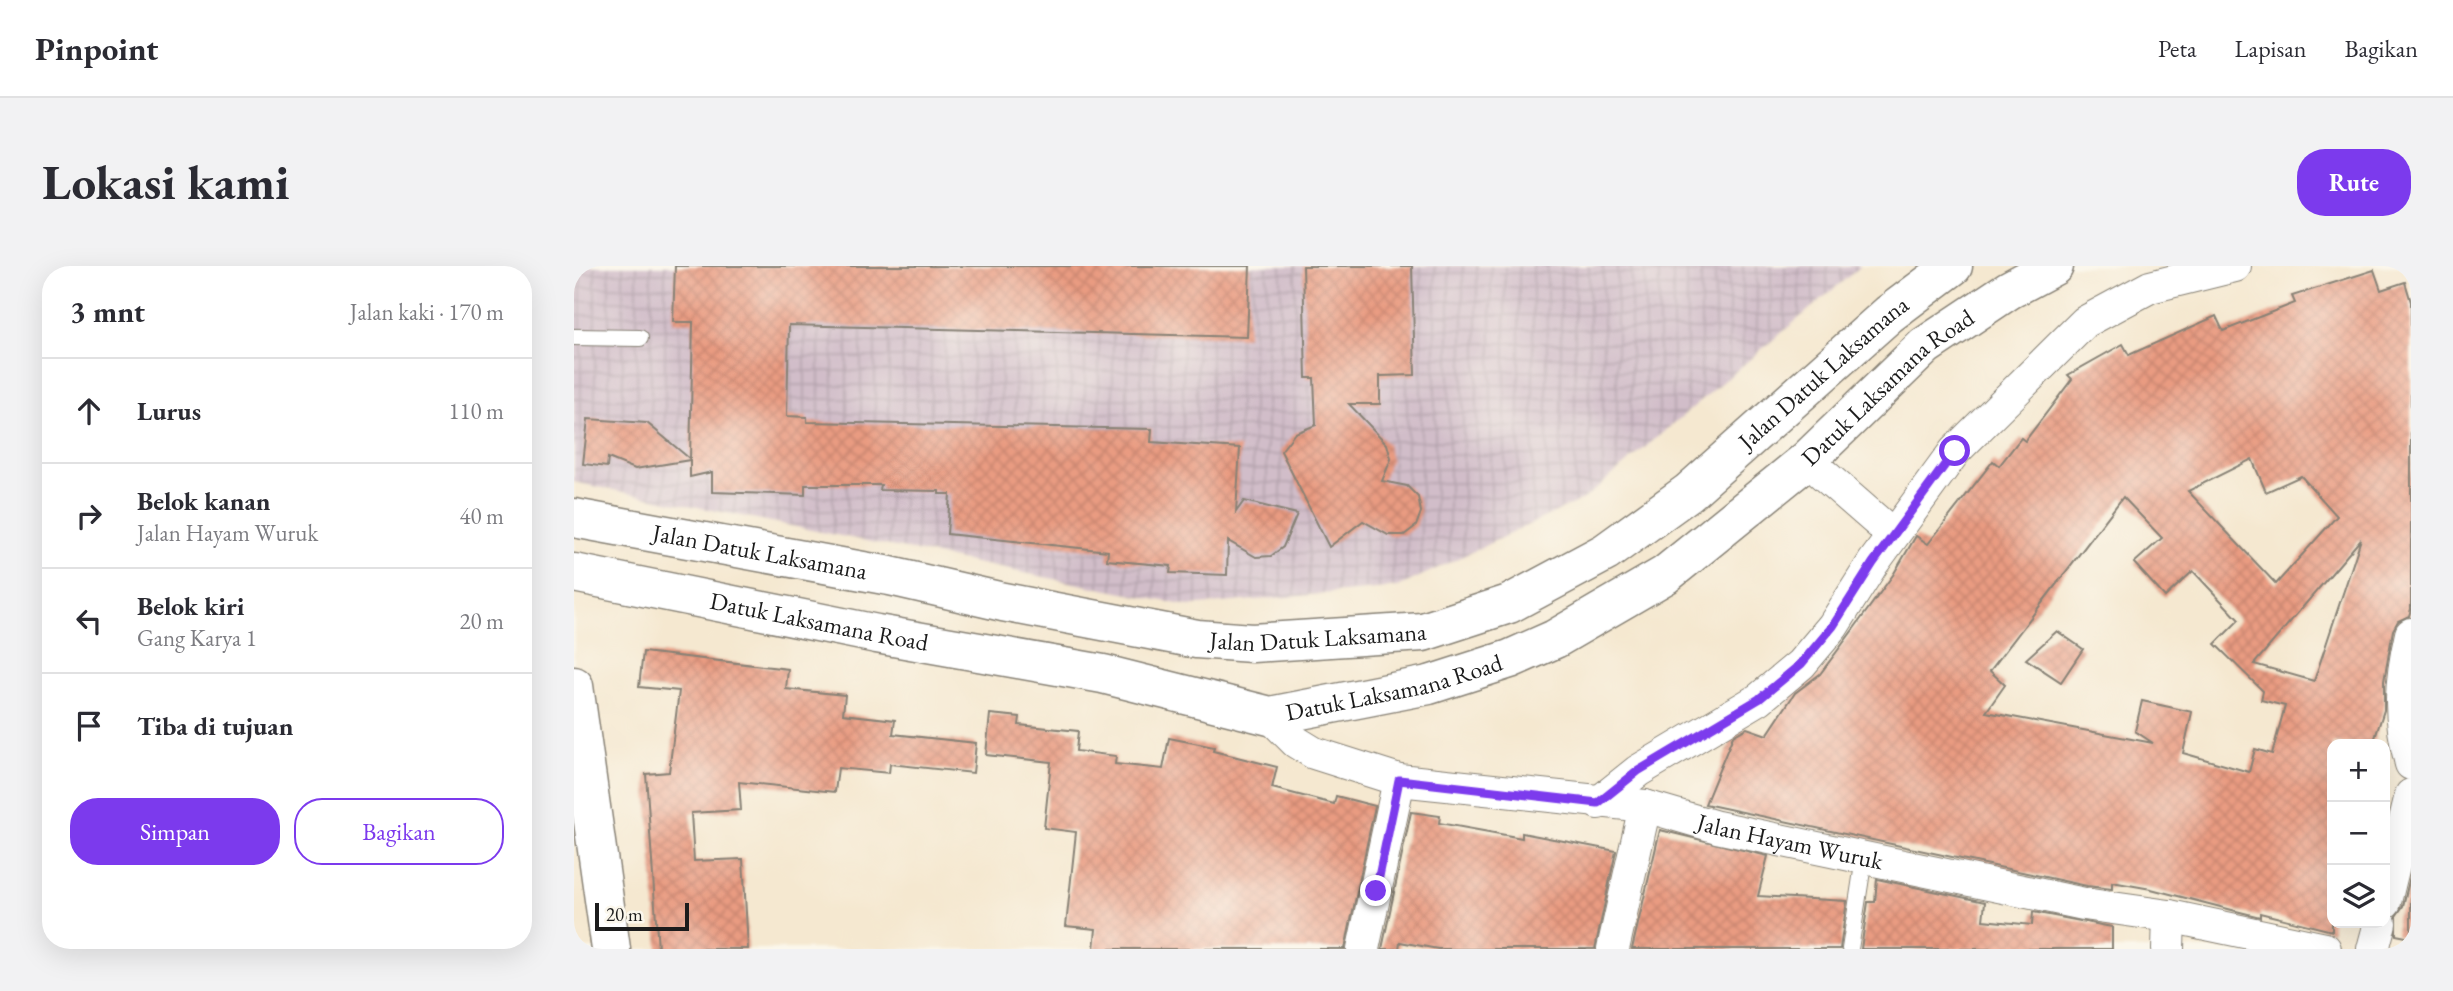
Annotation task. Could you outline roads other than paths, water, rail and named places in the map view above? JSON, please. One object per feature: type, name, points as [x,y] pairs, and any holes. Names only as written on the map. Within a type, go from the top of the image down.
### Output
[{"type":"main road","name":"Jalan Datuk Laksamana","points":[[574,517],[890,576],[1003,602],[1196,639],[1265,643],[1423,632],[1509,604],[1606,552],[1689,492],[1889,314],[1953,266]]},
{"type":"main road","name":"Datuk Laksamana Road","points":[[574,573],[877,634],[1103,674],[1269,716],[1429,684],[1510,659],[1555,639],[1665,575],[1807,460],[1925,346],[2009,289],[2054,266]]},
{"type":"main road","points":[[574,686],[611,949]]},
{"type":"street","points":[[1598,803],[1638,771],[1759,699],[1801,664],[1833,626],[1893,535],[1955,451],[1999,404],[2085,322],[2150,287],[2235,266]]},
{"type":"street","points":[[1807,460],[1893,535]]},
{"type":"street","points":[[2411,634],[2401,676],[2400,706],[2411,764]]},
{"type":"street","name":"Jalan Hayam Wuruk","points":[[1269,716],[1296,742],[1314,753],[1399,780],[1645,806],[1717,827],[1864,858],[2084,904],[2169,916],[2325,949]]},
{"type":"street","points":[[1363,949],[1399,780]]},
{"type":"street","points":[[2390,881],[2411,795]]},
{"type":"street","points":[[1613,949],[1645,806]]},
{"type":"street","points":[[2168,949],[2169,916]]},
{"type":"street","points":[[2373,949],[2379,928]]},
{"type":"lane","points":[[574,337],[640,338]]},
{"type":"lane","points":[[1850,949],[1864,858]]}]
